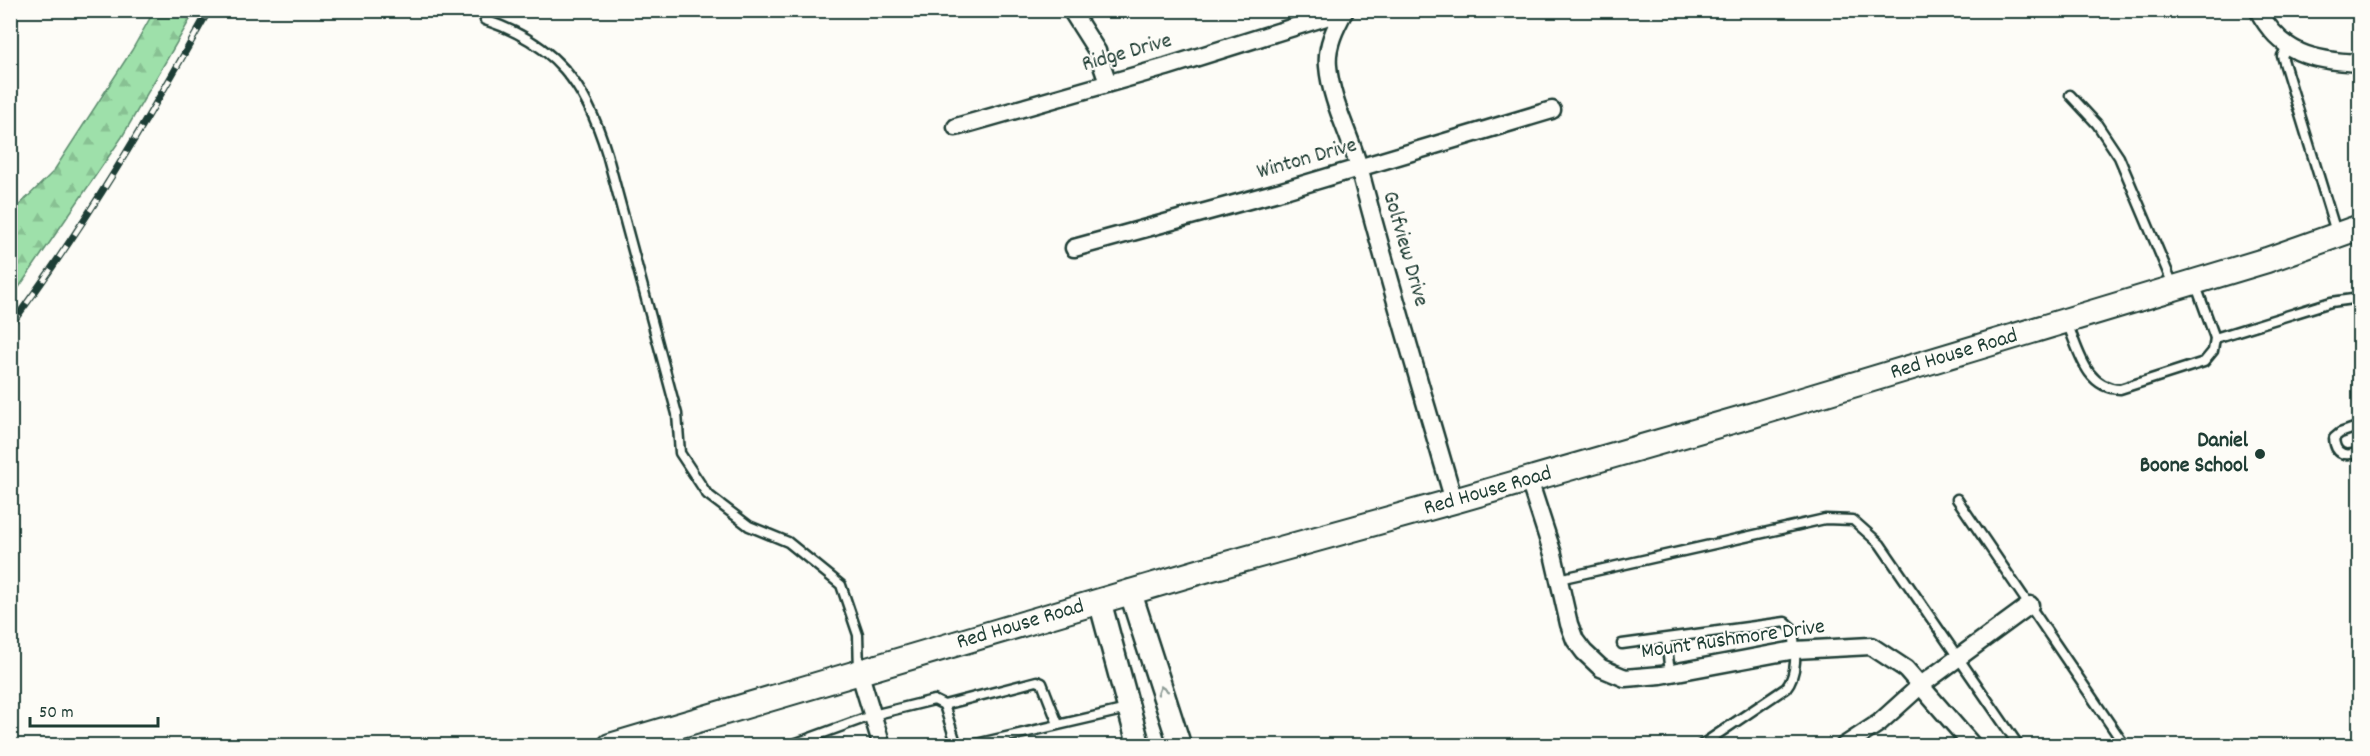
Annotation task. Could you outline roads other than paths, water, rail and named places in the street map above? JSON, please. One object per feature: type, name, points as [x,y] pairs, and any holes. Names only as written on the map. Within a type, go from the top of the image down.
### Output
[{"type":"main road","name":"Red House Road","points":[[610,746],[1100,602],[1130,591],[1754,415],[2066,319],[2185,285],[2360,227]]},
{"type":"street","points":[[1071,10],[1097,51],[1108,83]]},
{"type":"street","points":[[2258,10],[2267,25],[2287,46],[2301,54],[2316,59],[2360,63]]},
{"type":"street","name":"Ridge Drive","points":[[956,127],[1345,11]]},
{"type":"street","name":"Golfview Drive","points":[[1345,11],[1332,35],[1328,66],[1336,101],[1359,168],[1373,224],[1454,501]]},
{"type":"street","name":"Winton Drive","points":[[1074,248],[1359,168],[1552,110]]},
{"type":"street","name":"Mount Rushmore Drive","points":[[1529,480],[1575,640],[1601,668],[1625,678],[1670,673],[1795,650],[1871,645],[1906,669],[1973,746]]},
{"type":"street","points":[[1130,591],[1180,746]]},
{"type":"street","points":[[1100,602],[1138,746]]},
{"type":"street","points":[[1844,746],[1879,723],[1921,685],[2030,605]]},
{"type":"street","points":[[859,671],[882,746]]},
{"type":"lane","points":[[484,20],[506,27],[537,43],[579,86],[595,119],[607,154],[677,414],[680,453],[707,494],[749,526],[788,543],[841,585],[858,635],[859,671]]},
{"type":"lane","points":[[2287,46],[2282,56],[2337,236]]},
{"type":"lane","points":[[2066,319],[2087,369],[2097,383],[2109,388],[2120,389],[2204,362],[2213,351],[2215,338],[2185,285],[2119,156],[2097,124],[2070,95]]},
{"type":"lane","points":[[2215,338],[2331,302],[2360,298]]},
{"type":"lane","points":[[2360,426],[2340,433],[2334,438],[2334,446],[2339,453],[2347,456],[2360,452]]},
{"type":"lane","points":[[1957,499],[2124,746]]},
{"type":"lane","points":[[1559,579],[1826,519],[1853,519],[1880,544],[2019,746]]},
{"type":"lane","points":[[1622,644],[1785,622],[1792,629],[1795,650],[1793,680],[1786,688],[1700,746]]},
{"type":"lane","points":[[1666,639],[1670,673]]},
{"type":"lane","points":[[788,746],[873,715],[934,700],[944,705],[1037,681],[1042,683],[1058,724]]},
{"type":"lane","points":[[944,705],[957,746]]},
{"type":"lane","points":[[967,746],[1127,709]]},
{"type":"railway","points":[[10,326],[90,211],[209,10]]},
{"type":"place","name":"Daniel Boone School","points":[[2260,454]]}]
